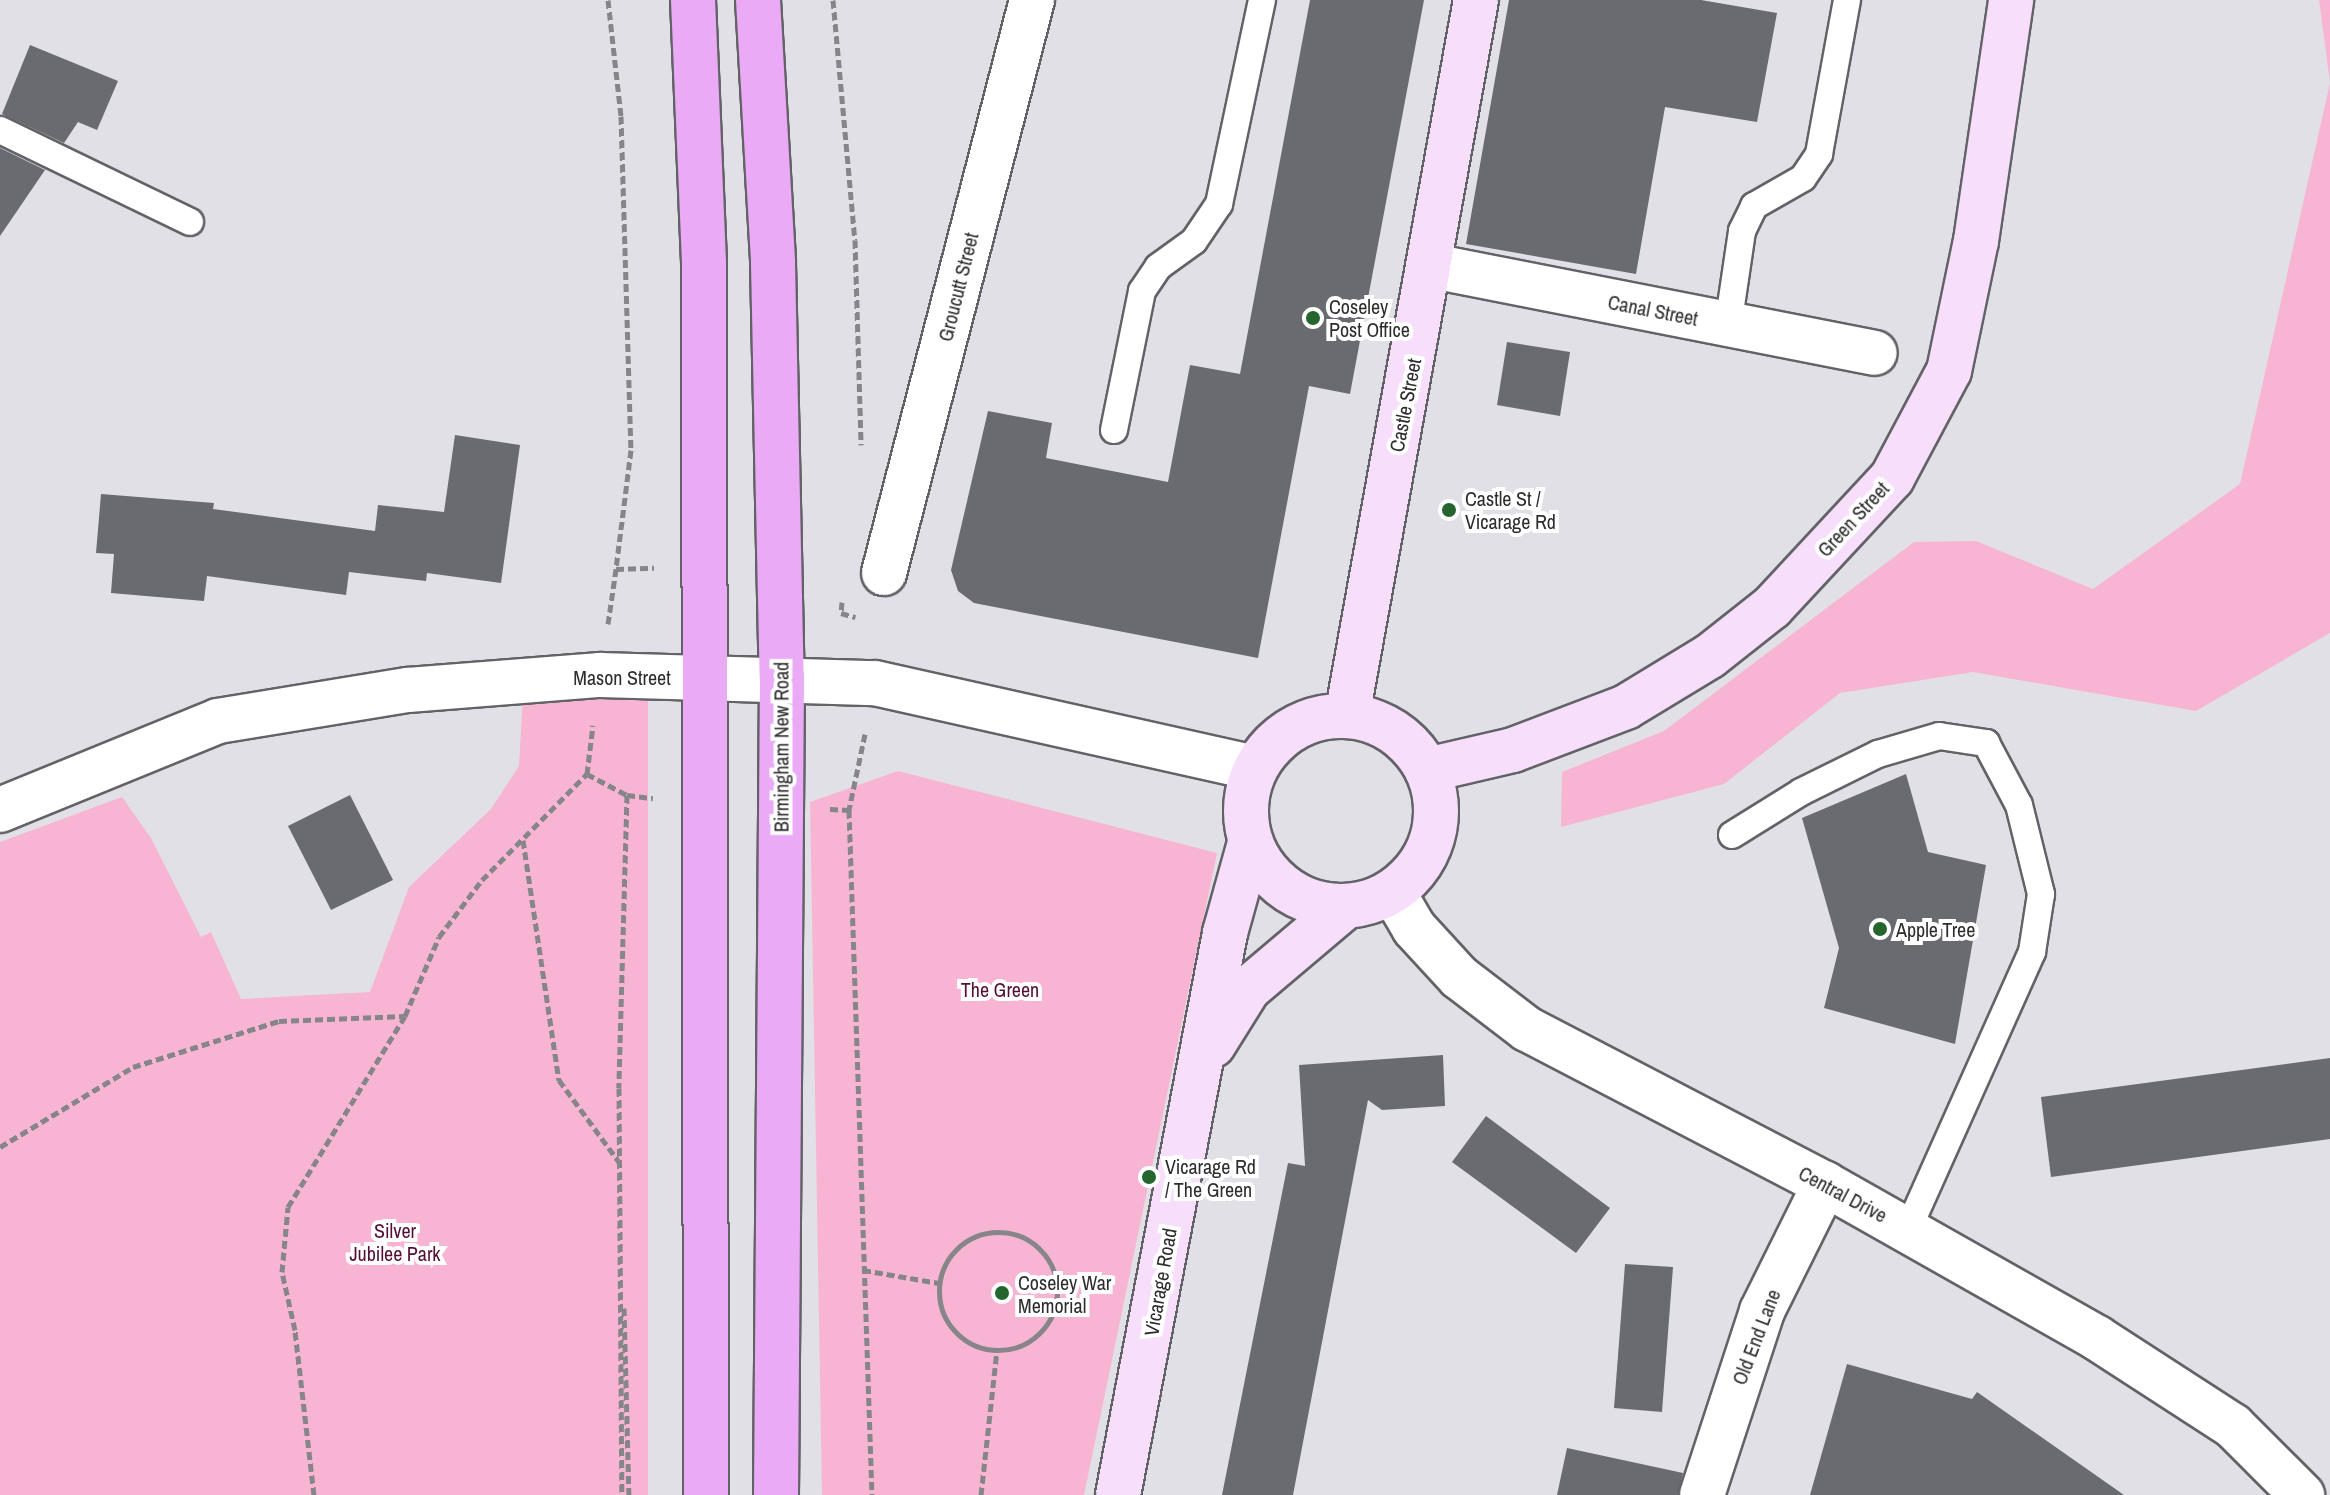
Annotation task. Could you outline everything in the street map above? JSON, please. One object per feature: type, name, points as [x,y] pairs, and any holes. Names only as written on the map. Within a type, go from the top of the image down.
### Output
[{"type":"highway","points":[[693,0],[704,263],[701,677],[708,839],[706,1495]]},
{"type":"highway","name":"Birmingham New Road","points":[[758,0],[773,263],[782,677],[776,1495]]},
{"type":"main road","name":"Castle Street","points":[[1347,716],[1432,266],[1476,0]]},
{"type":"main road","name":"Green Street","points":[[1427,770],[1513,750],[1626,707],[1710,656],[1772,607],[1892,478],[1949,371],[1976,241],[2011,0]]},
{"type":"main road","points":[[1347,716],[1393,731],[1427,770],[1436,798],[1434,832],[1425,858],[1393,892],[1345,907],[1298,897],[1274,880],[1250,843],[1245,817],[1255,768],[1272,744],[1295,727],[1347,716]]},
{"type":"main road","name":"Vicarage Road","points":[[1118,1495],[1225,933],[1250,843]]},
{"type":"main road","name":"Vicarage Road","points":[[1199,1068],[1248,989],[1345,907]]},
{"type":"street","name":"Groucutt Street","points":[[884,573],[1032,0]]},
{"type":"street","name":"Canal Street","points":[[1432,266],[1875,353]]},
{"type":"street","name":"Mason Street","points":[[0,810],[218,721],[408,690],[600,675],[782,677],[875,683],[1255,768]]},
{"type":"street","name":"Central Drive","points":[[1393,892],[1414,928],[1459,977],[1527,1029],[1825,1184],[2097,1338],[2233,1426],[2302,1495]]},
{"type":"street","name":"Old End Lane","points":[[1702,1495],[1762,1311],[1825,1184]]},
{"type":"lane","points":[[1114,430],[1142,291],[1158,267],[1194,241],[1219,204],[1262,0]]},
{"type":"lane","points":[[1728,326],[1742,231],[1754,206],[1803,178],[1819,154],[1847,0]]},
{"type":"lane","points":[[0,130],[190,222]]},
{"type":"lane","points":[[1732,835],[1801,792],[1878,754],[1939,736],[1986,743],[2019,805],[2041,894],[2032,952],[1908,1229]]},
{"type":"path","points":[[608,0],[621,116],[631,450],[616,569]]},
{"type":"path","points":[[833,0],[855,240],[861,456]]},
{"type":"path","points":[[314,1495],[295,1330],[282,1272],[288,1207],[405,1016],[439,937],[482,880],[587,774],[627,795],[619,1163],[622,1495]]},
{"type":"path","points":[[849,810],[872,1495]]},
{"type":"path","points":[[523,840],[559,1080],[619,1163],[629,1495]]},
{"type":"path","points":[[0,1147],[133,1067],[279,1021],[405,1016]]},
{"type":"path","points":[[996,1231],[1017,1233],[1041,1249],[1052,1266],[1056,1307],[1044,1329],[1029,1342],[997,1350],[977,1347],[950,1327],[941,1308],[939,1283],[953,1251],[969,1238],[996,1231]]},
{"type":"path","points":[[863,1270],[939,1283]]},
{"type":"path","points":[[981,1495],[997,1350]]},
{"type":"green space","points":[[2319,0],[2330,0],[2330,83]]},
{"type":"green space","points":[[2330,83],[2330,633],[2196,711],[1973,672],[1840,693],[1724,784],[1561,827],[1562,772],[1664,731],[1914,542],[1976,541],[2093,589],[2240,484]]},
{"type":"green space","name":"Silver Jubilee Park","points":[[523,695],[648,700],[648,1495],[0,1495],[0,842],[122,797],[151,838],[201,937],[211,932],[241,999],[370,992],[409,887],[491,809],[519,766]]},
{"type":"green space","name":"The Green","points":[[898,771],[1217,853],[1084,1495],[822,1495],[810,802]]},
{"type":"building","points":[[1310,0],[1424,0],[1350,394],[1309,386],[1258,658],[974,603],[958,591],[951,570],[988,411],[1052,423],[1046,458],[1168,482],[1190,365],[1240,374]]},
{"type":"building","points":[[1509,0],[1701,0],[1777,13],[1757,122],[1665,107],[1636,274],[1466,244]]},
{"type":"building","points":[[30,45],[118,81],[97,130],[78,122],[64,143],[2,114]]},
{"type":"building","points":[[0,148],[45,170],[0,236]]},
{"type":"building","points":[[1507,342],[1570,352],[1560,416],[1497,405]]},
{"type":"building","points":[[455,435],[520,445],[501,583],[427,573],[426,581],[349,572],[346,595],[207,576],[204,601],[111,593],[114,554],[96,553],[101,494],[214,503],[213,509],[375,531],[378,505],[444,512]]},
{"type":"building","points":[[1906,774],[1928,852],[1986,865],[1955,1044],[1824,1008],[1839,948],[1802,818]]},
{"type":"building","points":[[350,795],[393,880],[331,910],[288,826]]},
{"type":"building","points":[[1443,1055],[1445,1106],[1382,1110],[1368,1100],[1293,1495],[1222,1495],[1288,1163],[1305,1166],[1299,1065]]},
{"type":"building","points":[[2330,1058],[2330,1139],[2051,1177],[2041,1097]]},
{"type":"building","points":[[1486,1116],[1610,1208],[1576,1253],[1452,1162]]},
{"type":"building","points":[[1625,1264],[1673,1267],[1662,1412],[1614,1408]]},
{"type":"building","points":[[1847,1364],[1972,1399],[1977,1392],[2124,1495],[1810,1495]]},
{"type":"building","points":[[1567,1448],[1683,1473],[1678,1495],[1557,1495]]},
{"type":"place","name":"Coseley Post Office","points":[[1313,318]]},
{"type":"place","name":"Castle St / Vicarage Rd","points":[[1449,510]]},
{"type":"place","name":"Apple Tree","points":[[1880,929]]},
{"type":"place","name":"Vicarage Rd / The Green","points":[[1149,1177]]},
{"type":"place","name":"Coseley War Memorial","points":[[1002,1293]]}]
